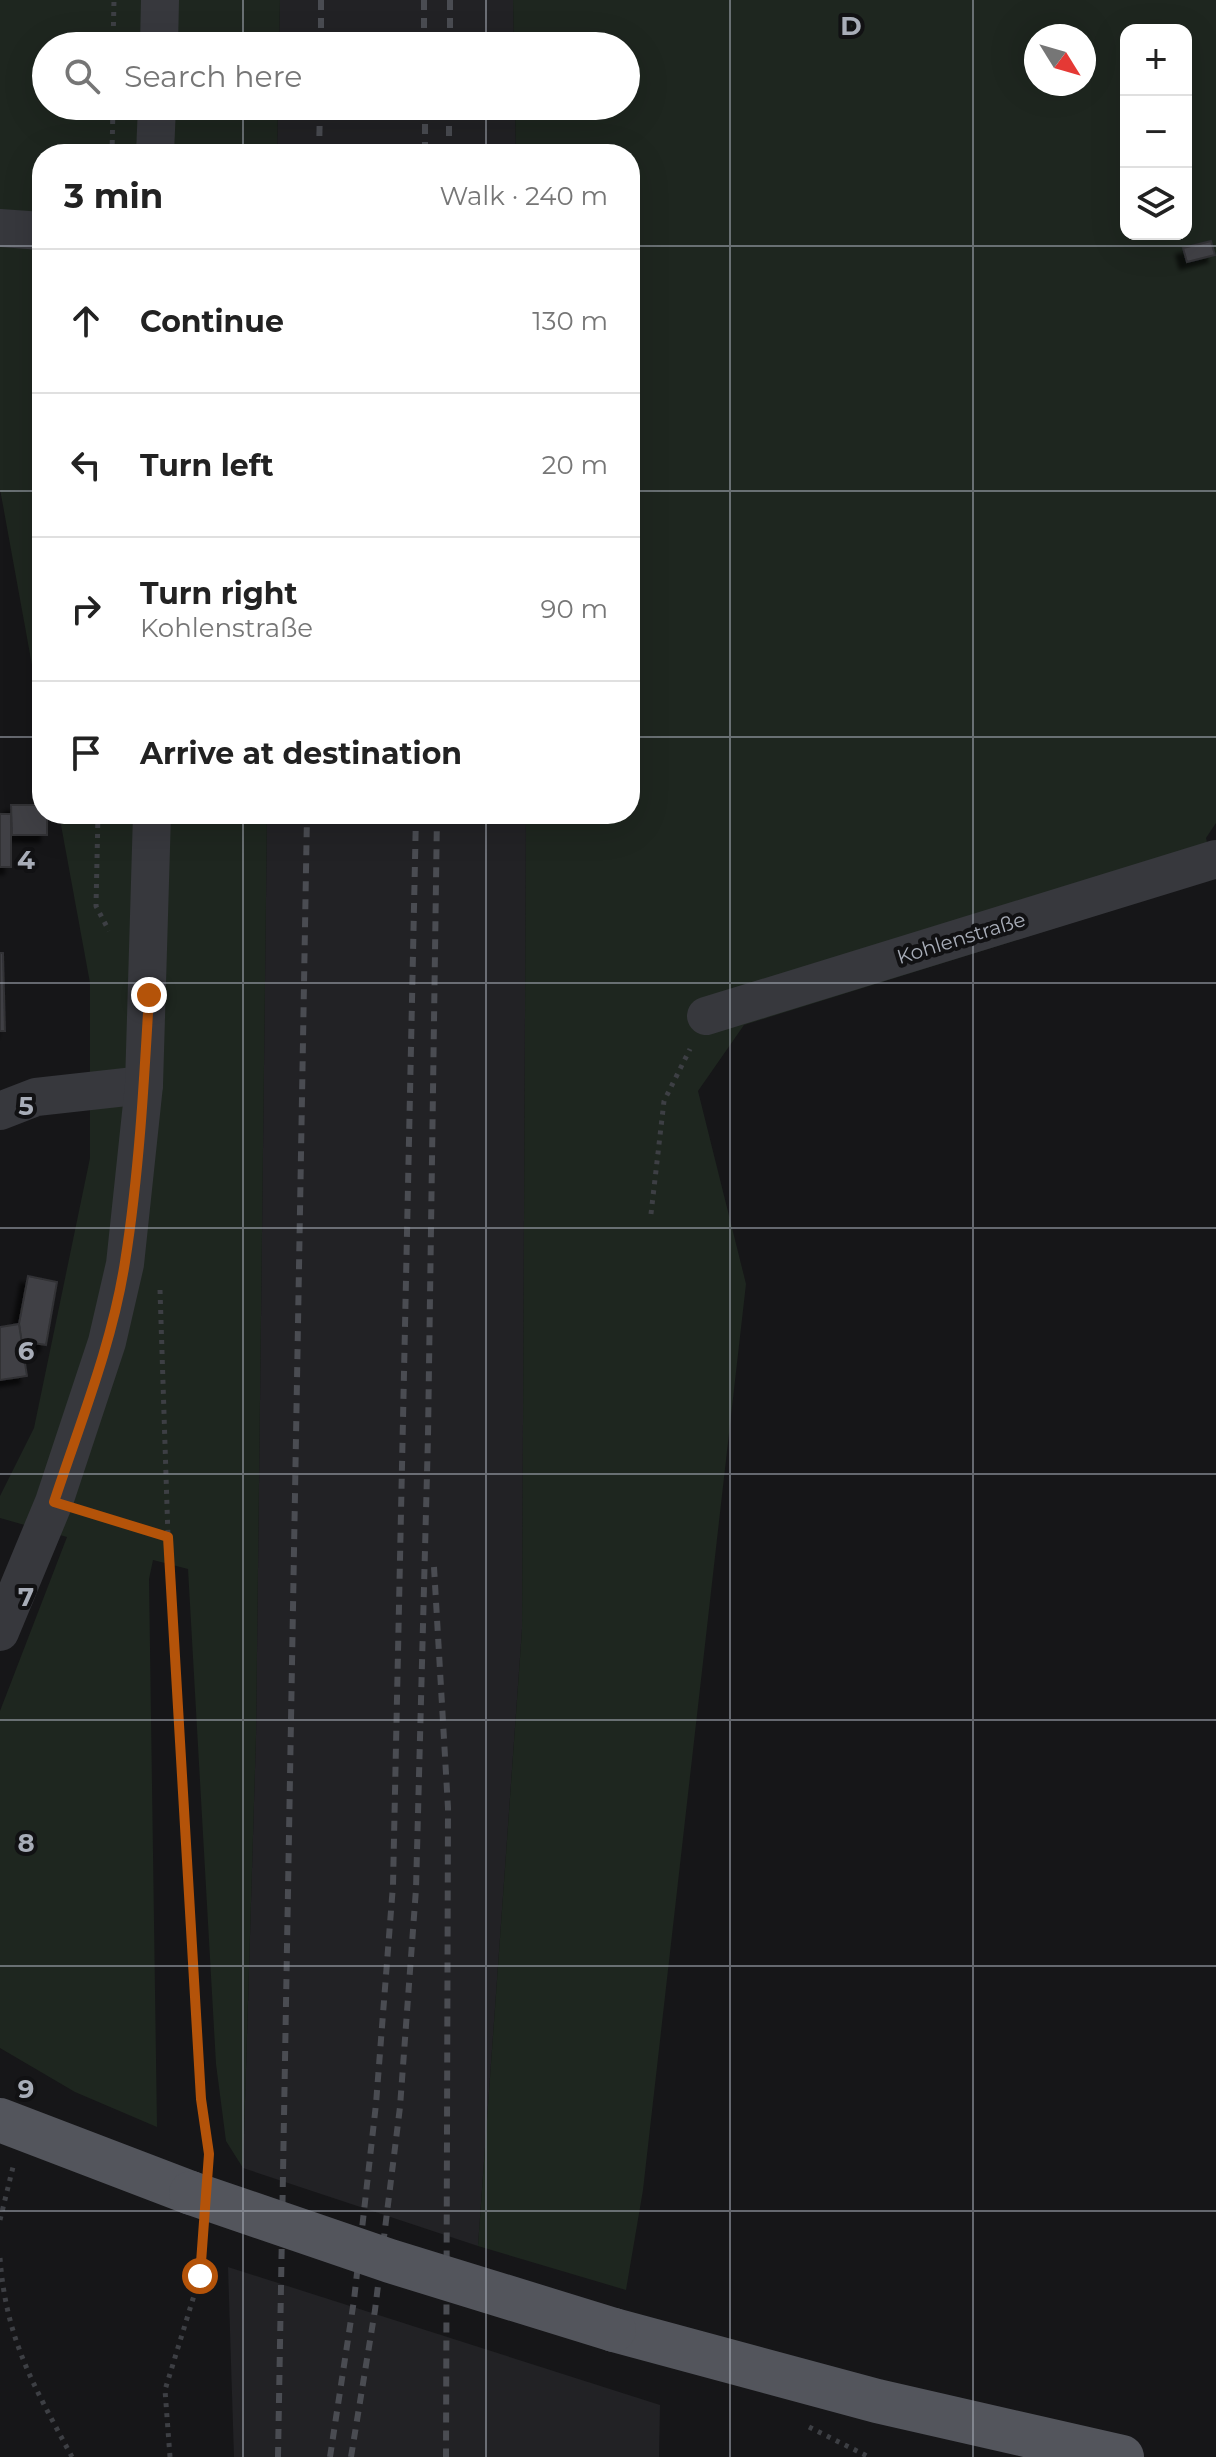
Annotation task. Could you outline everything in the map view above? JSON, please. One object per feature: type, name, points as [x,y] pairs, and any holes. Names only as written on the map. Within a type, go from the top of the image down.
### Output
[{"type":"main road","points":[[0,2120],[201,2197],[390,2261],[614,2330],[877,2401],[1122,2457]]},
{"type":"street","points":[[159,32],[160,0]]},
{"type":"street","points":[[155,144],[156,120]]},
{"type":"street","points":[[0,228],[32,230]]},
{"type":"street","points":[[0,1632],[54,1502],[107,1342],[125,1264],[144,1085],[152,824]]},
{"type":"street","name":"Kohlenstraße","points":[[706,1016],[1216,859]]},
{"type":"street","points":[[0,1111],[36,1097],[144,1085]]},
{"type":"path","points":[[113,32],[114,0]]},
{"type":"path","points":[[112,144],[113,120]]},
{"type":"path","points":[[98,824],[96,906],[108,931],[150,942]]},
{"type":"path","points":[[651,1214],[664,1101],[706,1016]]},
{"type":"path","points":[[54,1502],[168,1537],[201,2197],[200,2276],[165,2390],[170,2457]]},
{"type":"path","points":[[0,2220],[14,2164]]},
{"type":"path","points":[[0,2258],[3,2302],[20,2359],[72,2457]]},
{"type":"shaded area","points":[[0,0],[280,0],[279,32],[32,32],[32,120],[278,120],[277,144],[32,144],[32,665],[0,489]]},
{"type":"shaded area","points":[[280,0],[513,0],[514,32],[279,32]]},
{"type":"shaded area","points":[[513,0],[1216,0],[1216,823],[1206,838],[1216,878],[744,1025],[698,1091],[746,1284],[643,2190],[626,2290],[478,2246],[522,1630],[526,824],[640,824],[640,144],[516,144],[515,120],[640,120],[640,32],[514,32]]},
{"type":"shaded area","points":[[278,120],[515,120],[516,144],[277,144]]},
{"type":"shaded area","points":[[61,824],[267,824],[256,1736],[243,2168],[226,2141],[216,2064],[188,1569],[153,1560],[149,1579],[157,2127],[75,2092],[0,2048],[0,1711],[67,1537],[0,1518],[0,1496],[34,1428],[90,1158],[90,983]]},
{"type":"shaded area","points":[[267,824],[526,824],[522,1630],[478,2246],[243,2168],[256,1736]]},
{"type":"shaded area","points":[[228,2267],[660,2405],[659,2457],[234,2457]]},
{"type":"building","points":[[1211,241],[1215,255],[1187,262],[1183,248]]},
{"type":"building","points":[[11,805],[32,805],[32,824],[47,824],[47,835],[12,835]]},
{"type":"building","points":[[0,814],[11,814],[11,867],[0,867]]},
{"type":"building","points":[[0,953],[3,953],[5,1031],[0,1031]]},
{"type":"building","points":[[28,1276],[57,1282],[46,1345],[21,1341],[19,1324]]},
{"type":"building","points":[[19,1324],[27,1376],[0,1380],[0,1327]]},
{"type":"railway","points":[[321,0],[321,32]]},
{"type":"railway","points":[[424,0],[424,32]]},
{"type":"railway","points":[[450,0],[450,32]]},
{"type":"railway","points":[[319,144],[320,120]]},
{"type":"railway","points":[[425,120],[425,144]]},
{"type":"railway","points":[[449,120],[449,144]]},
{"type":"railway","points":[[278,2457],[307,824]]},
{"type":"railway","points":[[330,2457],[354,2300],[376,2104],[393,1885],[416,824]]},
{"type":"railway","points":[[351,2457],[375,2310],[400,2107],[416,1889],[428,1436],[437,824]]},
{"type":"railway","points":[[434,1567],[448,1808],[446,2457]]},
{"type":"route","points":[[149,995],[144,1085],[125,1264],[107,1342],[54,1502],[168,1537],[201,2099],[209,2154],[200,2276]]}]
